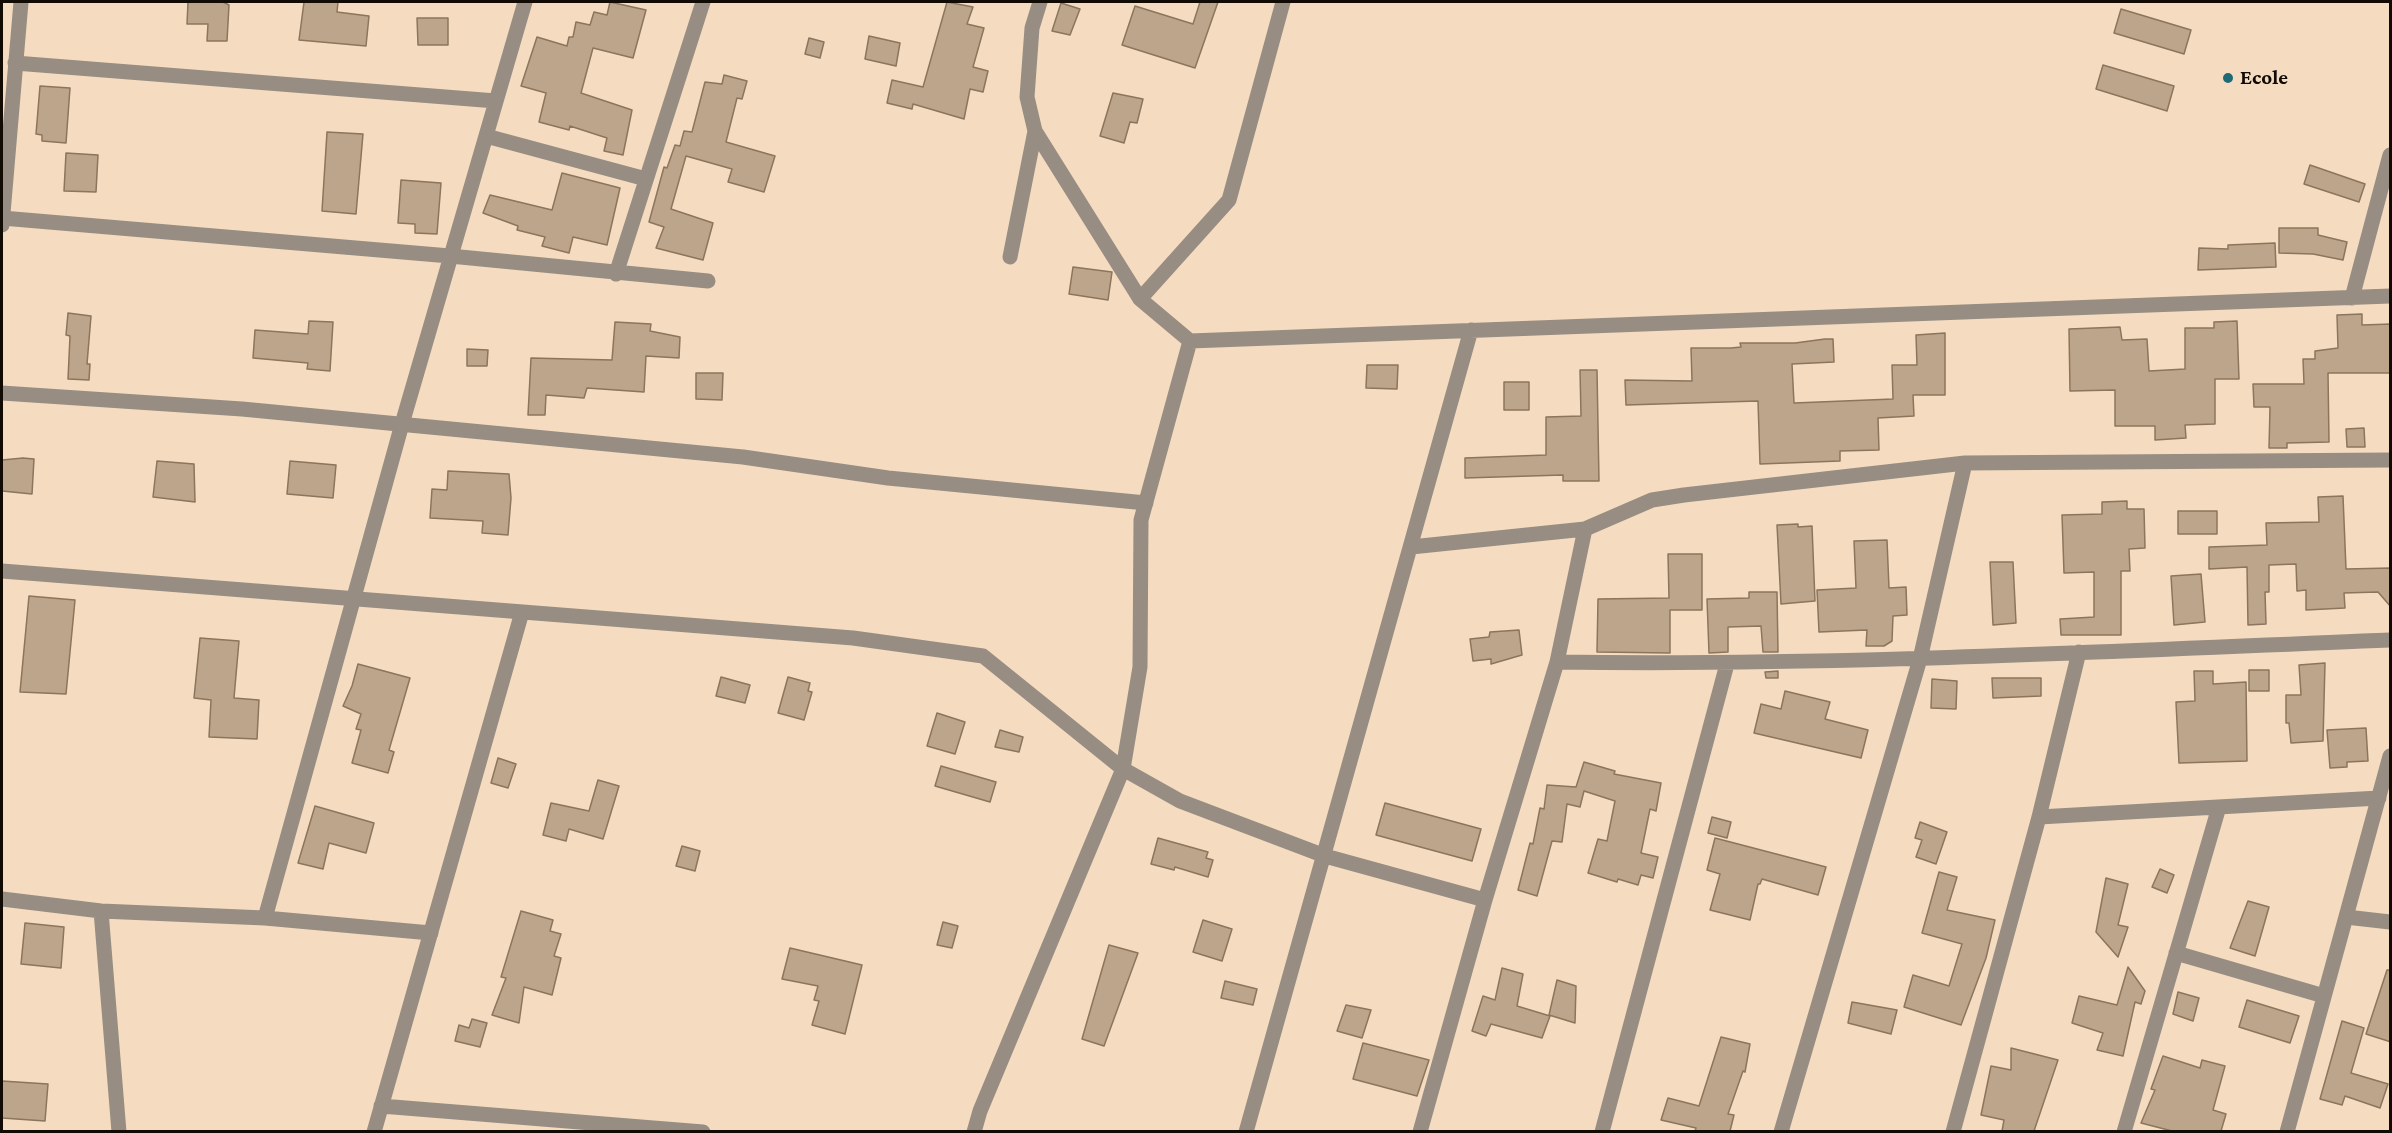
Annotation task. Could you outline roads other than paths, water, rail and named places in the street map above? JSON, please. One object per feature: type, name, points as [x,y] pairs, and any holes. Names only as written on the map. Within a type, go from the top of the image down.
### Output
[{"type":"street","points":[[2,225],[21,2]]},
{"type":"street","points":[[265,918],[402,424],[525,2]]},
{"type":"street","points":[[616,274],[703,2]]},
{"type":"street","points":[[1040,2],[1032,28],[1027,97],[1035,131],[1140,299],[1190,341],[2391,296]]},
{"type":"street","points":[[1140,299],[1229,200],[1283,2]]},
{"type":"street","points":[[15,63],[496,101]]},
{"type":"street","points":[[1010,257],[1035,131]]},
{"type":"street","points":[[486,136],[646,179]]},
{"type":"street","points":[[2352,297],[2391,155]]},
{"type":"street","points":[[2,218],[450,256],[616,274],[708,281]]},
{"type":"street","points":[[1246,1131],[1471,330]]},
{"type":"street","points":[[974,1131],[980,1111],[1123,769],[1140,667],[1141,520],[1190,341]]},
{"type":"street","points":[[2,393],[242,409],[402,424],[743,457],[888,478],[1146,503]]},
{"type":"street","points":[[1411,547],[1585,529],[1652,500],[1965,463],[2391,460]]},
{"type":"street","points":[[1781,1131],[1920,659],[1965,463]]},
{"type":"street","points":[[1420,1131],[1485,900],[1557,662],[1585,529]]},
{"type":"street","points":[[2,571],[853,638],[983,656],[1123,769],[1180,801],[1325,856],[1485,900]]},
{"type":"street","points":[[374,1131],[522,612]]},
{"type":"street","points":[[1557,662],[1726,664],[1920,659],[2391,640]]},
{"type":"street","points":[[1953,1131],[2039,817],[2079,652]]},
{"type":"street","points":[[1602,1131],[1726,664]]},
{"type":"street","points":[[2287,1131],[2391,756]]},
{"type":"street","points":[[2039,817],[2379,798]]},
{"type":"street","points":[[2124,1131],[2219,807]]},
{"type":"street","points":[[2,898],[101,911],[265,918],[431,933]]},
{"type":"street","points":[[101,911],[105,995],[116,1079],[119,1131]]},
{"type":"street","points":[[2346,917],[2391,922]]},
{"type":"street","points":[[2176,953],[2324,996]]},
{"type":"street","points":[[381,1106],[703,1131]]},
{"type":"place","name":"Ecole","points":[[2228,78]]}]
